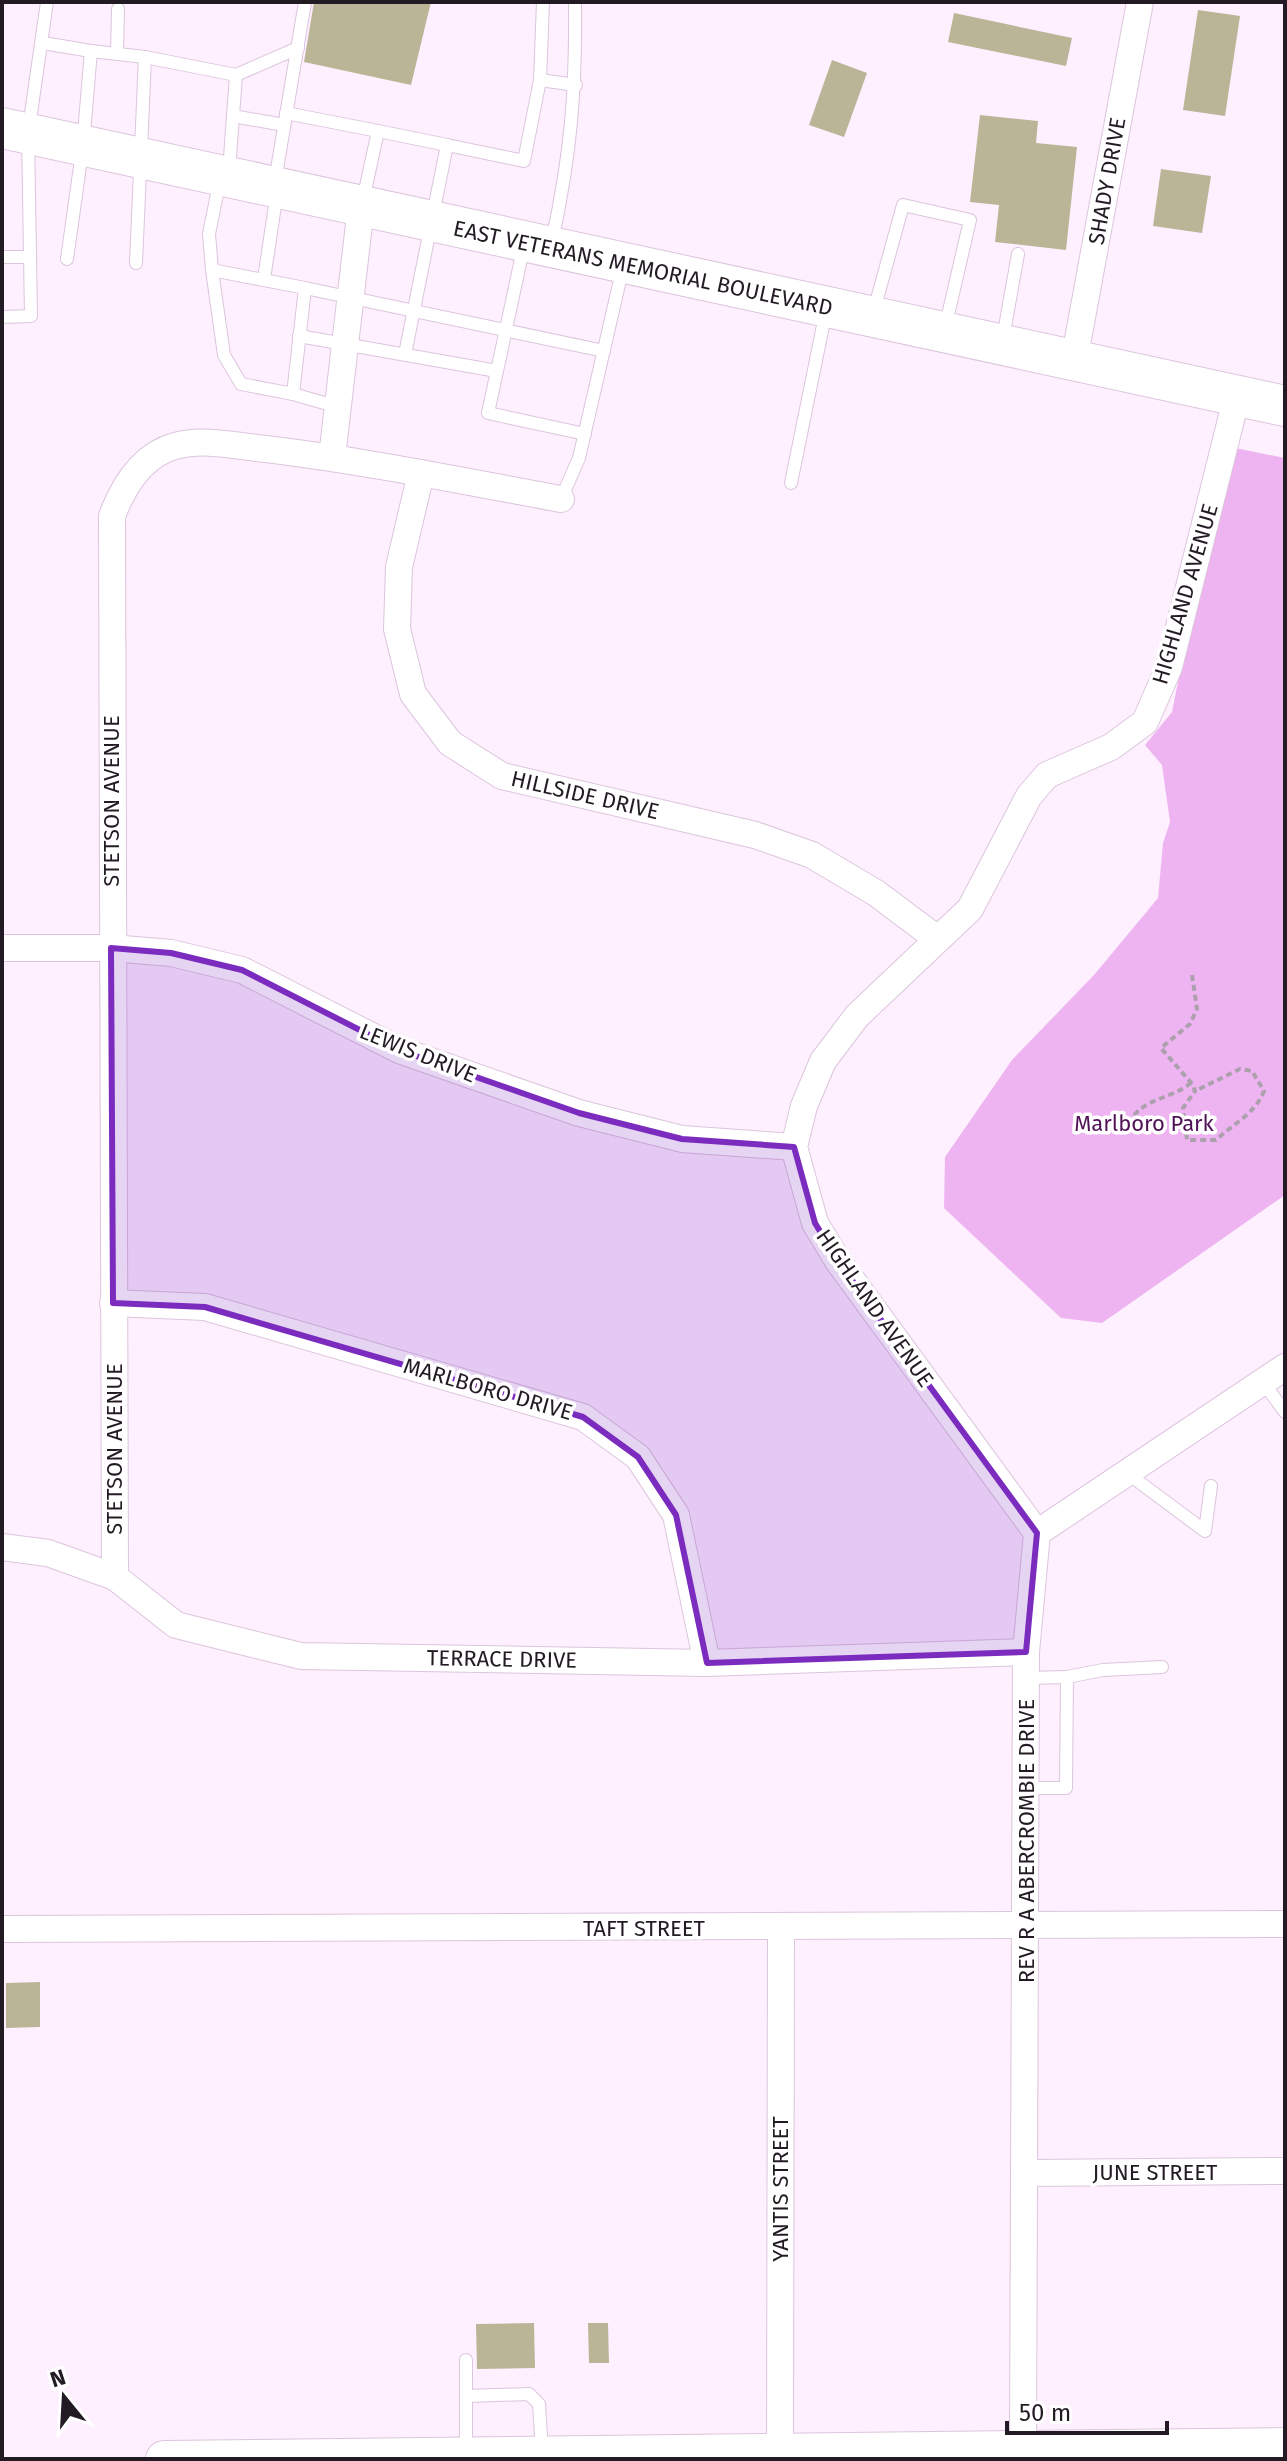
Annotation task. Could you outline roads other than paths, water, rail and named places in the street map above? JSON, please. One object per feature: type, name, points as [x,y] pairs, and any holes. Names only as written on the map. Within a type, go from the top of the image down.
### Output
[{"type":"main road","name":"EAST VETERANS MEMORIAL BOULEVARD","points":[[15,131],[1285,406]]},
{"type":"street","name":"SHADY DRIVE","points":[[1074,361],[1131,4]]},
{"type":"street","points":[[332,457],[361,207]]},
{"type":"street","name":"HIGHLAND AVENUE","points":[[1037,1533],[838,1261],[815,1223],[794,1147],[804,1106],[823,1061],[857,1016],[970,909],[1029,796],[1047,775],[1111,747],[1145,722],[1169,667],[1237,396]]},
{"type":"street","name":"STETSON AVENUE","points":[[115,1577],[112,516],[124,486],[146,462],[172,446],[202,442],[332,457],[561,499]]},
{"type":"street","name":"HILLSIDE DRIVE","points":[[421,473],[399,567],[397,629],[413,694],[450,743],[502,776],[755,835],[812,855],[876,893],[936,938]]},
{"type":"street","name":"LEWIS DRIVE","points":[[2,948],[111,948],[171,953],[242,970],[399,1050],[579,1113],[682,1139],[794,1147]]},
{"type":"street","name":"MARLBORO DRIVE","points":[[113,1303],[205,1307],[583,1417],[638,1457],[676,1515],[707,1663]]},
{"type":"street","points":[[1037,1533],[1274,1374]]},
{"type":"street","name":"REV R A ABERCROMBIE DRIVE","points":[[1023,2448],[1026,1665],[1037,1533]]},
{"type":"street","name":"TERRACE DRIVE","points":[[2,1547],[48,1553],[115,1577],[176,1625],[301,1656],[1026,1665]]},
{"type":"street","name":"TAFT STREET","points":[[2,1929],[1285,1924]]},
{"type":"street","name":"YANTIS STREET","points":[[780,2451],[781,1928]]},
{"type":"street","name":"JUNE STREET","points":[[1025,2173],[1285,2171]]},
{"type":"street","points":[[164,2459],[542,2453],[580,2456],[780,2451],[895,2455],[1023,2448],[1248,2453],[1285,2446]]},
{"type":"lane","points":[[2,317],[31,316],[30,257],[15,131],[43,43],[47,2]]},
{"type":"lane","points":[[264,279],[285,119],[305,2]]},
{"type":"lane","points":[[233,116],[378,131],[524,161],[540,80],[543,2]]},
{"type":"lane","points":[[575,2],[576,85],[569,166],[505,330],[488,413],[585,434]]},
{"type":"lane","points":[[117,54],[118,9]]},
{"type":"lane","points":[[43,43],[145,57],[236,75],[298,48]]},
{"type":"lane","points":[[67,259],[83,145],[91,51]]},
{"type":"lane","points":[[136,263],[145,57]]},
{"type":"lane","points":[[236,75],[224,177],[209,234],[224,355],[241,384],[338,407]]},
{"type":"lane","points":[[540,80],[576,85]]},
{"type":"lane","points":[[361,207],[378,131]]},
{"type":"lane","points":[[405,354],[447,145]]},
{"type":"lane","points":[[872,317],[903,205],[970,220],[944,333]]},
{"type":"lane","points":[[1002,345],[1018,254]]},
{"type":"lane","points":[[2,257],[30,257]]},
{"type":"lane","points":[[561,499],[585,434],[624,264]]},
{"type":"lane","points":[[212,270],[604,351]]},
{"type":"lane","points":[[293,394],[305,288]]},
{"type":"lane","points":[[791,483],[827,307]]},
{"type":"lane","points":[[299,336],[497,371]]},
{"type":"lane","points":[[1274,1374],[1285,1412]]},
{"type":"lane","points":[[1127,1473],[1205,1531],[1211,1486]]},
{"type":"lane","points":[[1026,1665],[1067,1677],[1103,1670],[1162,1667]]},
{"type":"lane","points":[[1027,1788],[1066,1788],[1067,1677]]},
{"type":"lane","points":[[466,2360],[466,2454]]},
{"type":"lane","points":[[466,2396],[529,2394],[539,2404],[542,2453]]},
{"type":"park label","name":"Marlboro Park","points":[[1144,1123]]}]
